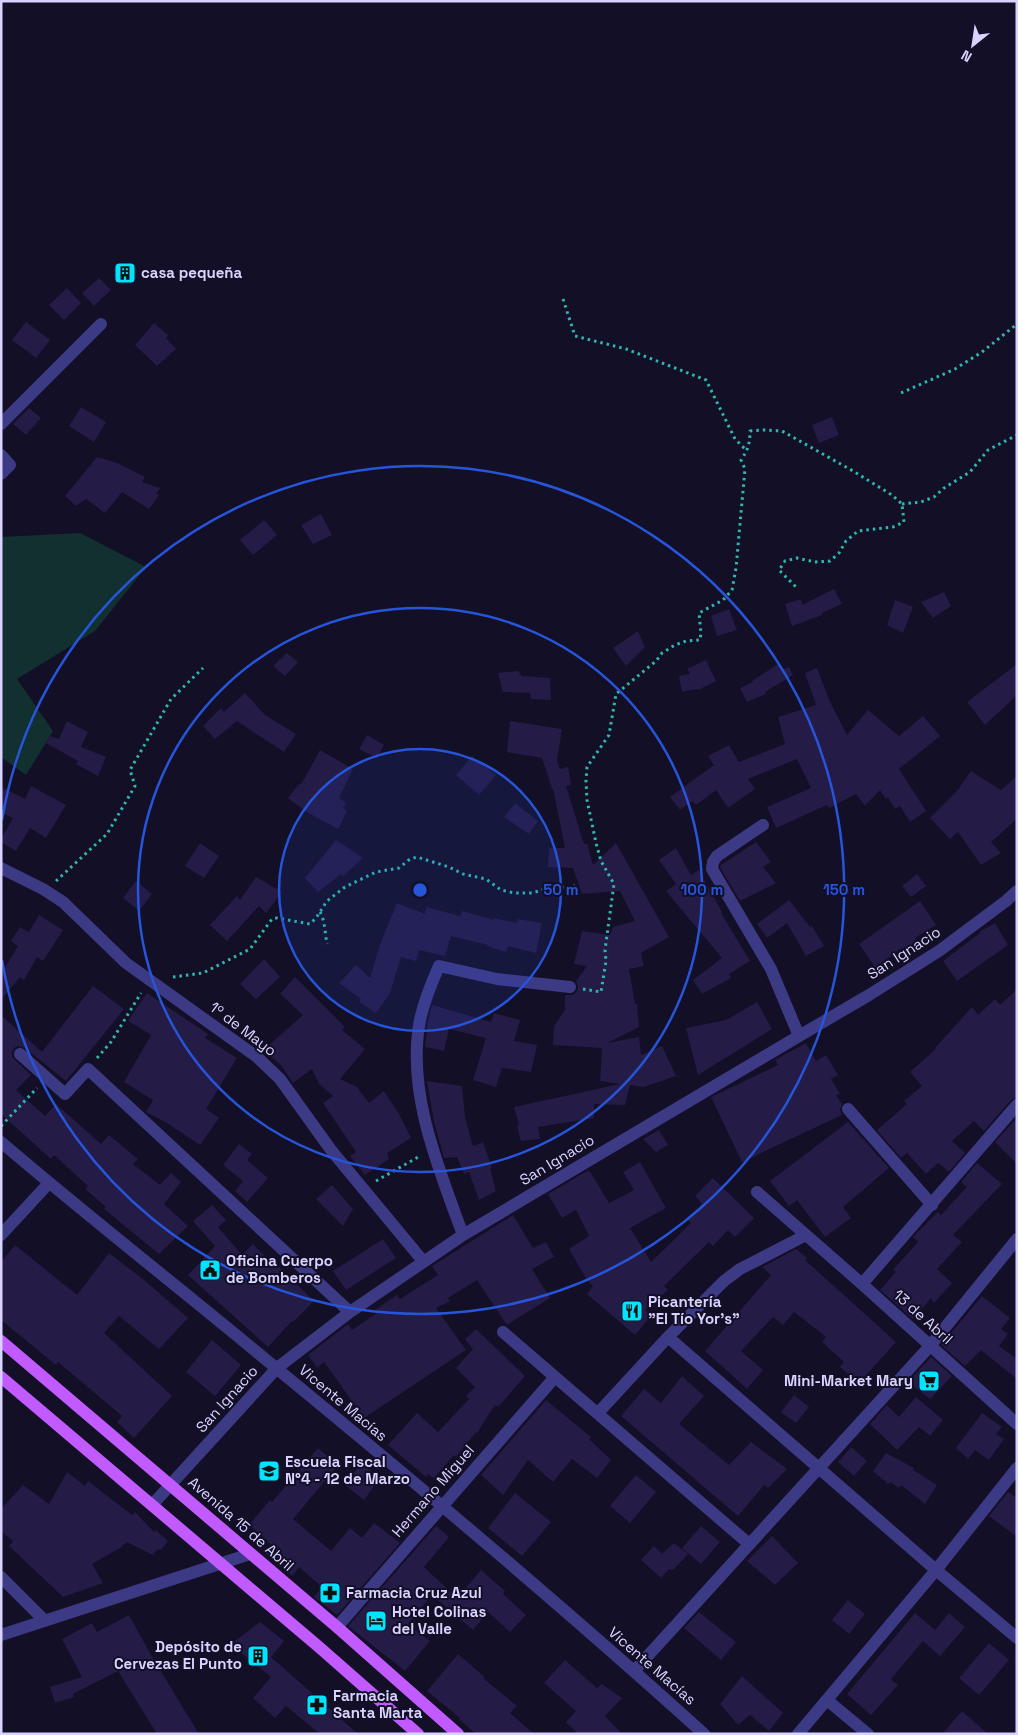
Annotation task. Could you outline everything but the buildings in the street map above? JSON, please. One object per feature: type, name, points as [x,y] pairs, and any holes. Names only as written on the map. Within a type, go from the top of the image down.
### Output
[{"type":"main road","name":"Avenida 15 de Abril","points":[[1,1341],[171,1484],[458,1734]]},
{"type":"main road","points":[[1,1377],[221,1563],[418,1734]]},
{"type":"street","points":[[1,424],[101,324]]},
{"type":"street","points":[[1,455],[6,469]]},
{"type":"street","points":[[763,825],[717,856],[713,862],[712,870],[771,969],[799,1036]]},
{"type":"street","name":"1º de Mayo","points":[[1,868],[43,889],[63,902],[126,963],[257,1057],[280,1079],[331,1150],[423,1261]]},
{"type":"street","name":"San Ignacio","points":[[152,1505],[277,1368],[350,1312],[463,1235],[870,995],[939,951],[1017,891]]},
{"type":"street","points":[[463,1235],[432,1150],[418,1074],[420,1022],[424,1004],[439,966],[498,979],[570,987]]},
{"type":"street","points":[[20,1054],[65,1094],[88,1069],[350,1312]]},
{"type":"street","points":[[862,1284],[1017,1105]]},
{"type":"street","points":[[848,1109],[932,1205]]},
{"type":"street","name":"Vicente Macías","points":[[1,1142],[442,1506],[634,1671],[704,1734]]},
{"type":"street","points":[[1,1235],[49,1183]]},
{"type":"street","name":"13 de Abril","points":[[757,1192],[1017,1424]]},
{"type":"street","points":[[598,1413],[668,1337],[724,1281],[740,1269],[806,1235]]},
{"type":"street","points":[[634,1671],[930,1346],[1017,1238]]},
{"type":"street","points":[[503,1332],[749,1544]]},
{"type":"street","points":[[668,1337],[1017,1638]]},
{"type":"street","name":"Hermano Miguel","points":[[337,1627],[555,1377]]},
{"type":"street","points":[[798,1734],[936,1570],[1017,1468]]},
{"type":"street","points":[[1,1635],[250,1554]]},
{"type":"street","points":[[1,1578],[44,1620]]},
{"type":"street","points":[[827,1700],[868,1734]]},
{"type":"path","points":[[563,299],[575,336],[626,349],[706,380],[735,439],[747,452]]},
{"type":"path","points":[[901,393],[955,369],[982,352],[1017,324]]},
{"type":"path","points":[[570,987],[601,992],[614,884],[601,861],[596,843],[587,800],[587,767],[608,735],[616,694],[662,653],[686,641],[700,640],[699,613],[723,600],[732,590],[736,568],[745,469],[741,460],[747,452],[750,431],[782,431],[826,454],[892,495],[902,504],[904,522],[893,527],[858,531],[846,541],[839,553],[830,561],[815,562],[797,558],[785,561],[779,570],[798,589]]},
{"type":"path","points":[[902,504],[921,502],[934,497],[944,488],[970,472],[988,450],[1017,435]]},
{"type":"path","points":[[43,889],[55,882],[107,834],[135,786],[130,770],[171,699],[203,668]]},
{"type":"path","points":[[88,1069],[110,1042],[149,981],[203,973],[250,949],[272,919],[277,918],[310,924],[327,901],[345,887],[376,872],[399,868],[410,859],[417,857],[449,867],[463,874],[486,879],[502,890],[514,893],[532,893],[548,888],[575,886]]},
{"type":"path","points":[[320,912],[324,918],[327,944]]},
{"type":"path","points":[[1,1126],[46,1078]]},
{"type":"path","points":[[362,1189],[432,1150]]},
{"type":"green space","points":[[80,533],[146,567],[95,631],[17,679],[53,731],[26,775],[1,757],[1,537]]},
{"type":"place","name":"casa pequeña","points":[[125,273]]},
{"type":"place","name":"Oficina Cuerpo de Bomberos","points":[[210,1270]]},
{"type":"place","name":"Picantería \"El Tío Yor's\"","points":[[632,1311]]},
{"type":"place","name":"Mini-Market Mary","points":[[929,1381]]},
{"type":"place","name":"Escuela Fiscal N°4 - 12 de Marzo","points":[[269,1471]]},
{"type":"place","name":"Farmacia Cruz Azul","points":[[330,1593]]},
{"type":"place","name":"Hotel Colinas del Valle","points":[[376,1621]]},
{"type":"place","name":"Depósito de Cervezas El Punto","points":[[258,1656]]},
{"type":"place","name":"Farmacia Santa Marta","points":[[317,1705]]}]
